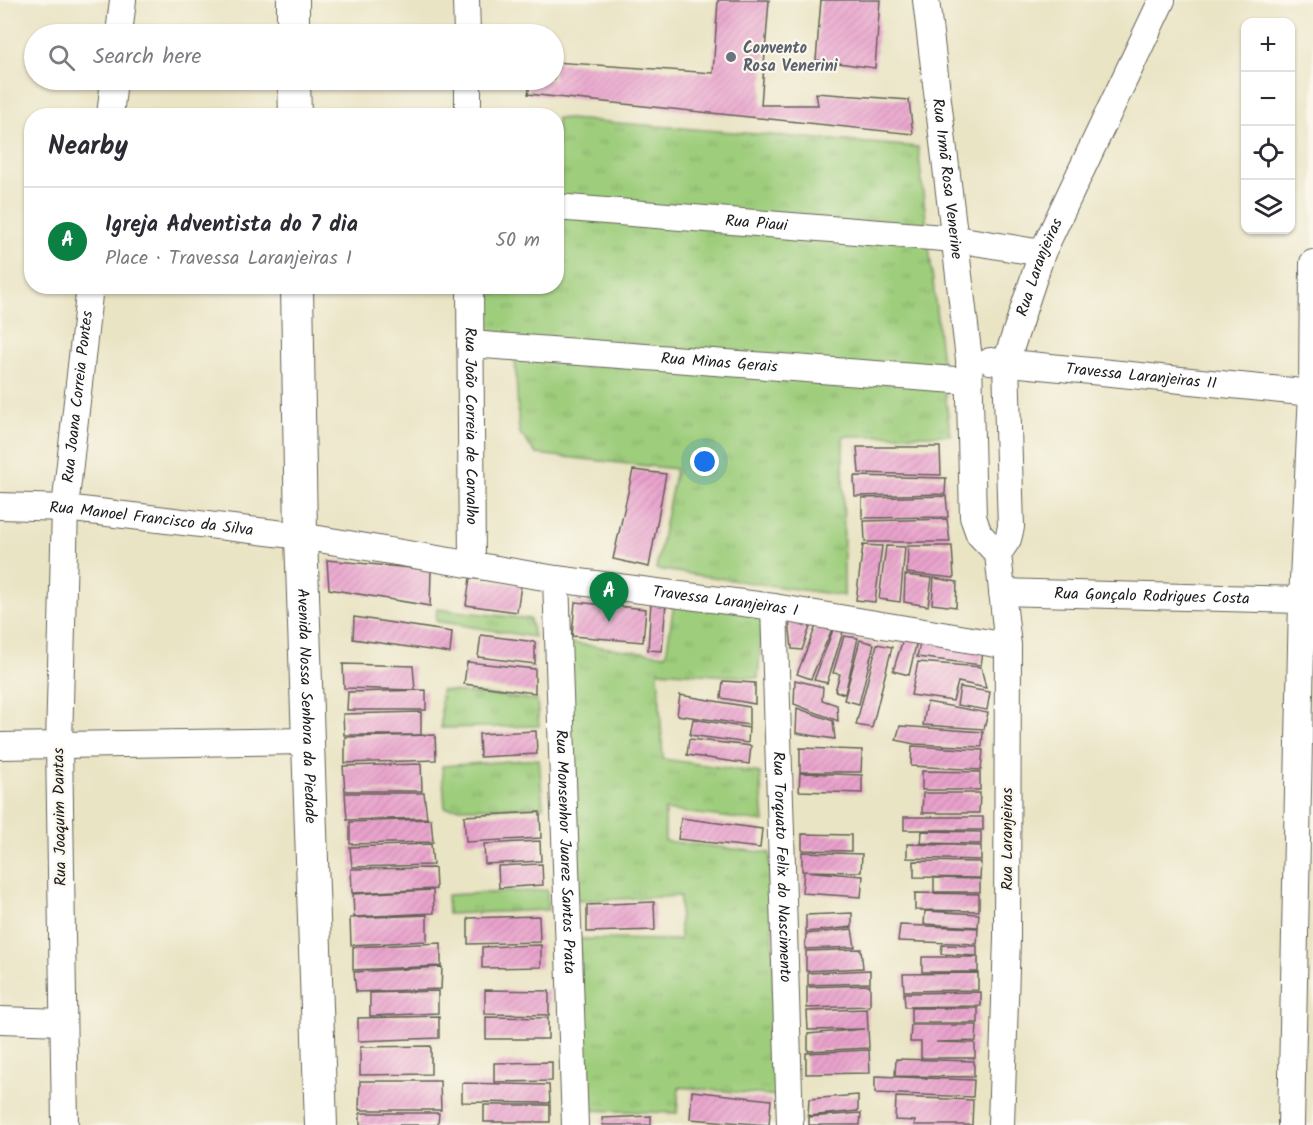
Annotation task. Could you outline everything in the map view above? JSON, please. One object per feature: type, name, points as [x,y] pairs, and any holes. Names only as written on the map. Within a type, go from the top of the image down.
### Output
[{"type":"main road","points":[[293,0],[293,24]]},
{"type":"main road","points":[[294,90],[295,108]]},
{"type":"main road","name":"Avenida Nossa Senhora da Piedade","points":[[297,294],[301,536],[321,1125]]},
{"type":"street","points":[[120,24],[123,0]]},
{"type":"street","points":[[466,0],[467,24]]},
{"type":"street","name":"Rua Irmã Rosa Venerine","points":[[926,0],[956,239],[969,370]]},
{"type":"street","name":"Rua Laranjeiras","points":[[1001,1125],[1007,938],[1008,646],[998,554],[1008,539],[1011,527],[1006,362],[1042,253],[1162,0]]},
{"type":"street","points":[[111,108],[113,90]]},
{"type":"street","points":[[468,90],[468,108]]},
{"type":"street","name":"Rua Piaui","points":[[564,208],[956,239],[1042,253]]},
{"type":"street","points":[[1291,1125],[1302,600],[1312,393],[1313,263]]},
{"type":"street","name":"Rua Joana Correia Pontes","points":[[65,508],[89,294]]},
{"type":"street","name":"Rua João Correia de Carvalho","points":[[470,294],[472,563]]},
{"type":"street","name":"Rua Minas Gerais","points":[[470,344],[969,370]]},
{"type":"street","name":"Travessa Laranjeiras II","points":[[969,370],[1006,362],[1312,393]]},
{"type":"street","points":[[969,370],[973,517],[979,534],[998,554]]},
{"type":"street","name":"Rua Manoel Francisco da Silva","points":[[0,506],[65,508],[301,536]]},
{"type":"street","name":"Rua Joaquim Dantas","points":[[65,508],[59,744],[65,1125]]},
{"type":"street","name":"Travessa Laranjeiras I","points":[[301,536],[472,563],[556,579],[774,607],[1008,646]]},
{"type":"street","name":"Rua Monsenhor Juarez Santos Prata","points":[[556,579],[575,1125]]},
{"type":"street","name":"Rua Gonçalo Rodrigues Costa","points":[[1002,592],[1302,600]]},
{"type":"street","name":"Rua Torquato Felix do Nascimento","points":[[774,607],[790,1125]]},
{"type":"street","points":[[0,746],[307,741]]},
{"type":"street","points":[[0,1020],[63,1022]]},
{"type":"green space","points":[[564,119],[918,147],[950,435],[843,436],[844,596],[656,569],[676,469],[536,454],[519,432],[514,338],[480,337],[480,294],[564,294]]},
{"type":"green space","points":[[674,603],[763,612],[758,678],[658,671],[663,759],[760,773],[764,822],[665,810],[665,841],[770,853],[778,1096],[679,1087],[677,1113],[587,1110],[579,939],[680,940],[680,896],[578,901],[562,642],[666,655]]},
{"type":"green space","points":[[437,609],[530,619],[534,637],[436,621]]},
{"type":"green space","points":[[441,690],[537,700],[539,726],[441,728]]},
{"type":"green space","points":[[539,759],[543,807],[445,808],[442,766]]},
{"type":"green space","points":[[547,890],[548,910],[448,914],[447,895]]},
{"type":"building","points":[[718,0],[769,0],[761,105],[818,105],[816,93],[909,100],[913,134],[528,94],[529,90],[564,90],[564,63],[713,73]]},
{"type":"building","points":[[821,0],[880,0],[875,68],[816,60]]},
{"type":"building","points":[[857,447],[940,447],[941,475],[859,473]]},
{"type":"building","points":[[633,470],[666,474],[649,567],[613,559]]},
{"type":"building","points":[[854,476],[946,478],[945,494],[855,496]]},
{"type":"building","points":[[946,496],[948,517],[862,518],[862,498]]},
{"type":"building","points":[[947,519],[950,542],[865,542],[864,521]]},
{"type":"building","points":[[863,545],[882,546],[875,602],[856,600]]},
{"type":"building","points":[[886,546],[905,547],[900,602],[879,599]]},
{"type":"building","points":[[908,546],[952,546],[954,578],[907,573]]},
{"type":"building","points":[[327,560],[431,570],[430,606],[329,589]]},
{"type":"building","points":[[905,575],[932,578],[928,606],[904,602]]},
{"type":"building","points":[[470,578],[521,585],[517,612],[466,605]]},
{"type":"building","points":[[934,578],[957,582],[956,607],[932,604]]},
{"type":"building","points":[[651,601],[666,602],[662,651],[648,650]]},
{"type":"building","points":[[575,602],[646,609],[643,642],[572,636]]},
{"type":"building","points":[[354,617],[452,632],[450,653],[353,639]]},
{"type":"building","points":[[789,620],[811,624],[802,650],[792,649]]},
{"type":"building","points":[[816,626],[832,629],[811,679],[797,674]]},
{"type":"building","points":[[833,630],[843,632],[827,683],[814,680]]},
{"type":"building","points":[[922,634],[984,645],[981,665],[917,657]]},
{"type":"building","points":[[481,635],[535,642],[535,664],[478,657]]},
{"type":"building","points":[[844,636],[858,638],[845,694],[835,691],[840,674],[833,673]]},
{"type":"building","points":[[904,636],[918,636],[909,675],[893,671]]},
{"type":"building","points":[[860,640],[874,644],[859,704],[844,700]]},
{"type":"building","points":[[877,644],[892,647],[872,728],[856,725]]},
{"type":"building","points":[[467,662],[535,669],[535,693],[464,684]]},
{"type":"building","points":[[918,662],[981,667],[986,688],[958,682],[953,701],[911,695]]},
{"type":"building","points":[[343,664],[413,666],[415,690],[344,688]]},
{"type":"building","points":[[795,680],[823,687],[822,700],[837,705],[838,721],[794,704]]},
{"type":"building","points":[[723,681],[755,683],[755,704],[721,698]]},
{"type":"building","points":[[960,687],[990,692],[987,710],[957,705]]},
{"type":"building","points":[[426,690],[426,710],[347,710],[348,692]]},
{"type":"building","points":[[680,695],[749,707],[749,725],[677,715]]},
{"type":"building","points":[[927,702],[988,713],[984,729],[923,725]]},
{"type":"building","points":[[797,708],[833,721],[835,739],[796,733]]},
{"type":"building","points":[[421,712],[421,735],[344,735],[343,714]]},
{"type":"building","points":[[693,719],[749,728],[748,743],[690,735]]},
{"type":"building","points":[[900,726],[983,732],[982,747],[914,744],[896,740]]},
{"type":"building","points":[[536,731],[537,754],[480,757],[479,734]]},
{"type":"building","points":[[435,735],[436,760],[345,763],[345,737]]},
{"type":"building","points":[[689,739],[751,746],[749,764],[687,755]]},
{"type":"building","points":[[912,746],[983,750],[981,770],[911,766]]},
{"type":"building","points":[[800,748],[862,750],[861,772],[800,772]]},
{"type":"building","points":[[421,764],[422,791],[345,791],[343,766]]},
{"type":"building","points":[[922,771],[980,772],[980,790],[922,790]]},
{"type":"building","points":[[800,773],[862,775],[862,793],[799,791]]},
{"type":"building","points":[[345,793],[424,793],[427,818],[347,820]]},
{"type":"building","points":[[923,793],[980,793],[979,813],[922,813]]},
{"type":"building","points":[[540,812],[541,838],[466,842],[464,816]]},
{"type":"building","points":[[904,817],[983,817],[983,830],[904,830]]},
{"type":"building","points":[[681,818],[762,829],[760,848],[678,839]]},
{"type":"building","points":[[431,819],[433,842],[350,844],[350,822]]},
{"type":"building","points":[[922,831],[981,832],[981,844],[921,843]]},
{"type":"building","points":[[802,834],[851,835],[851,851],[802,850]]},
{"type":"building","points":[[540,841],[541,861],[485,864],[484,844]]},
{"type":"building","points":[[431,844],[433,865],[352,867],[350,847]]},
{"type":"building","points":[[907,844],[981,846],[981,860],[907,858]]},
{"type":"building","points":[[802,852],[862,854],[861,872],[802,871]]},
{"type":"building","points":[[914,861],[981,862],[980,878],[914,877]]},
{"type":"building","points":[[542,864],[543,885],[499,888],[498,866]]},
{"type":"building","points":[[435,868],[436,889],[352,893],[351,869]]},
{"type":"building","points":[[804,871],[863,876],[861,897],[802,893]]},
{"type":"building","points":[[934,878],[980,879],[980,892],[934,892]]},
{"type":"building","points":[[433,890],[434,913],[354,917],[353,894]]},
{"type":"building","points":[[915,893],[979,894],[979,911],[915,910]]},
{"type":"building","points":[[654,902],[655,930],[587,932],[587,905]]},
{"type":"building","points":[[925,911],[979,914],[978,927],[924,924]]},
{"type":"building","points":[[852,913],[852,927],[806,932],[806,915]]},
{"type":"building","points":[[427,915],[427,941],[351,945],[350,918]]},
{"type":"building","points":[[539,916],[540,942],[468,944],[468,918]]},
{"type":"building","points":[[900,925],[978,928],[977,944],[898,941]]},
{"type":"building","points":[[852,929],[855,947],[805,949],[806,934]]},
{"type":"building","points":[[441,943],[441,966],[353,970],[353,947]]},
{"type":"building","points":[[541,945],[541,967],[482,968],[482,947]]},
{"type":"building","points":[[942,945],[977,946],[977,956],[941,954]]},
{"type":"building","points":[[861,949],[863,968],[806,971],[806,951]]},
{"type":"building","points":[[922,957],[978,957],[978,972],[922,972]]},
{"type":"building","points":[[442,967],[441,989],[356,992],[354,972]]},
{"type":"building","points":[[870,970],[870,983],[808,985],[808,973]]},
{"type":"building","points":[[978,973],[978,990],[904,991],[903,974]]},
{"type":"building","points":[[870,985],[870,1006],[807,1008],[807,987]]},
{"type":"building","points":[[485,990],[549,991],[549,1015],[485,1014]]},
{"type":"building","points":[[438,991],[438,1013],[370,1016],[370,993]]},
{"type":"building","points":[[981,992],[981,1006],[905,1007],[904,993]]},
{"type":"building","points":[[911,1008],[978,1008],[978,1023],[911,1023]]},
{"type":"building","points":[[867,1009],[869,1048],[808,1051],[808,1034],[864,1029],[808,1030],[807,1011]]},
{"type":"building","points":[[439,1016],[439,1038],[358,1041],[358,1018]]},
{"type":"building","points":[[486,1017],[548,1018],[548,1039],[486,1039]]},
{"type":"building","points":[[911,1025],[977,1025],[976,1041],[936,1042],[975,1043],[975,1058],[921,1058],[921,1042],[910,1042]]},
{"type":"building","points":[[431,1046],[431,1074],[360,1075],[360,1047]]},
{"type":"building","points":[[869,1050],[870,1073],[806,1074],[806,1053]]},
{"type":"building","points":[[896,1059],[974,1061],[974,1077],[895,1076]]},
{"type":"building","points":[[552,1062],[552,1081],[494,1082],[494,1063]]},
{"type":"building","points":[[875,1076],[974,1080],[973,1097],[875,1093]]},
{"type":"building","points":[[360,1081],[440,1081],[441,1110],[359,1110]]},
{"type":"building","points":[[462,1083],[549,1085],[550,1103],[462,1102]]},
{"type":"building","points":[[692,1091],[771,1100],[769,1125],[690,1119]]},
{"type":"building","points":[[858,1095],[858,1111],[808,1116],[809,1099]]},
{"type":"building","points":[[896,1097],[973,1100],[972,1125],[914,1125],[915,1121],[895,1120]]},
{"type":"building","points":[[484,1105],[550,1105],[550,1122],[484,1122]]},
{"type":"building","points":[[360,1113],[439,1113],[438,1125],[360,1125]]},
{"type":"building","points":[[861,1113],[860,1125],[809,1125],[809,1117]]},
{"type":"building","points":[[651,1116],[651,1125],[603,1125],[602,1118]]},
{"type":"place","name":"Convento Rosa Venerini","points":[[731,57]]},
{"type":"place","name":"Igreja Adventista do 7 dia","points":[[609,622]]}]
